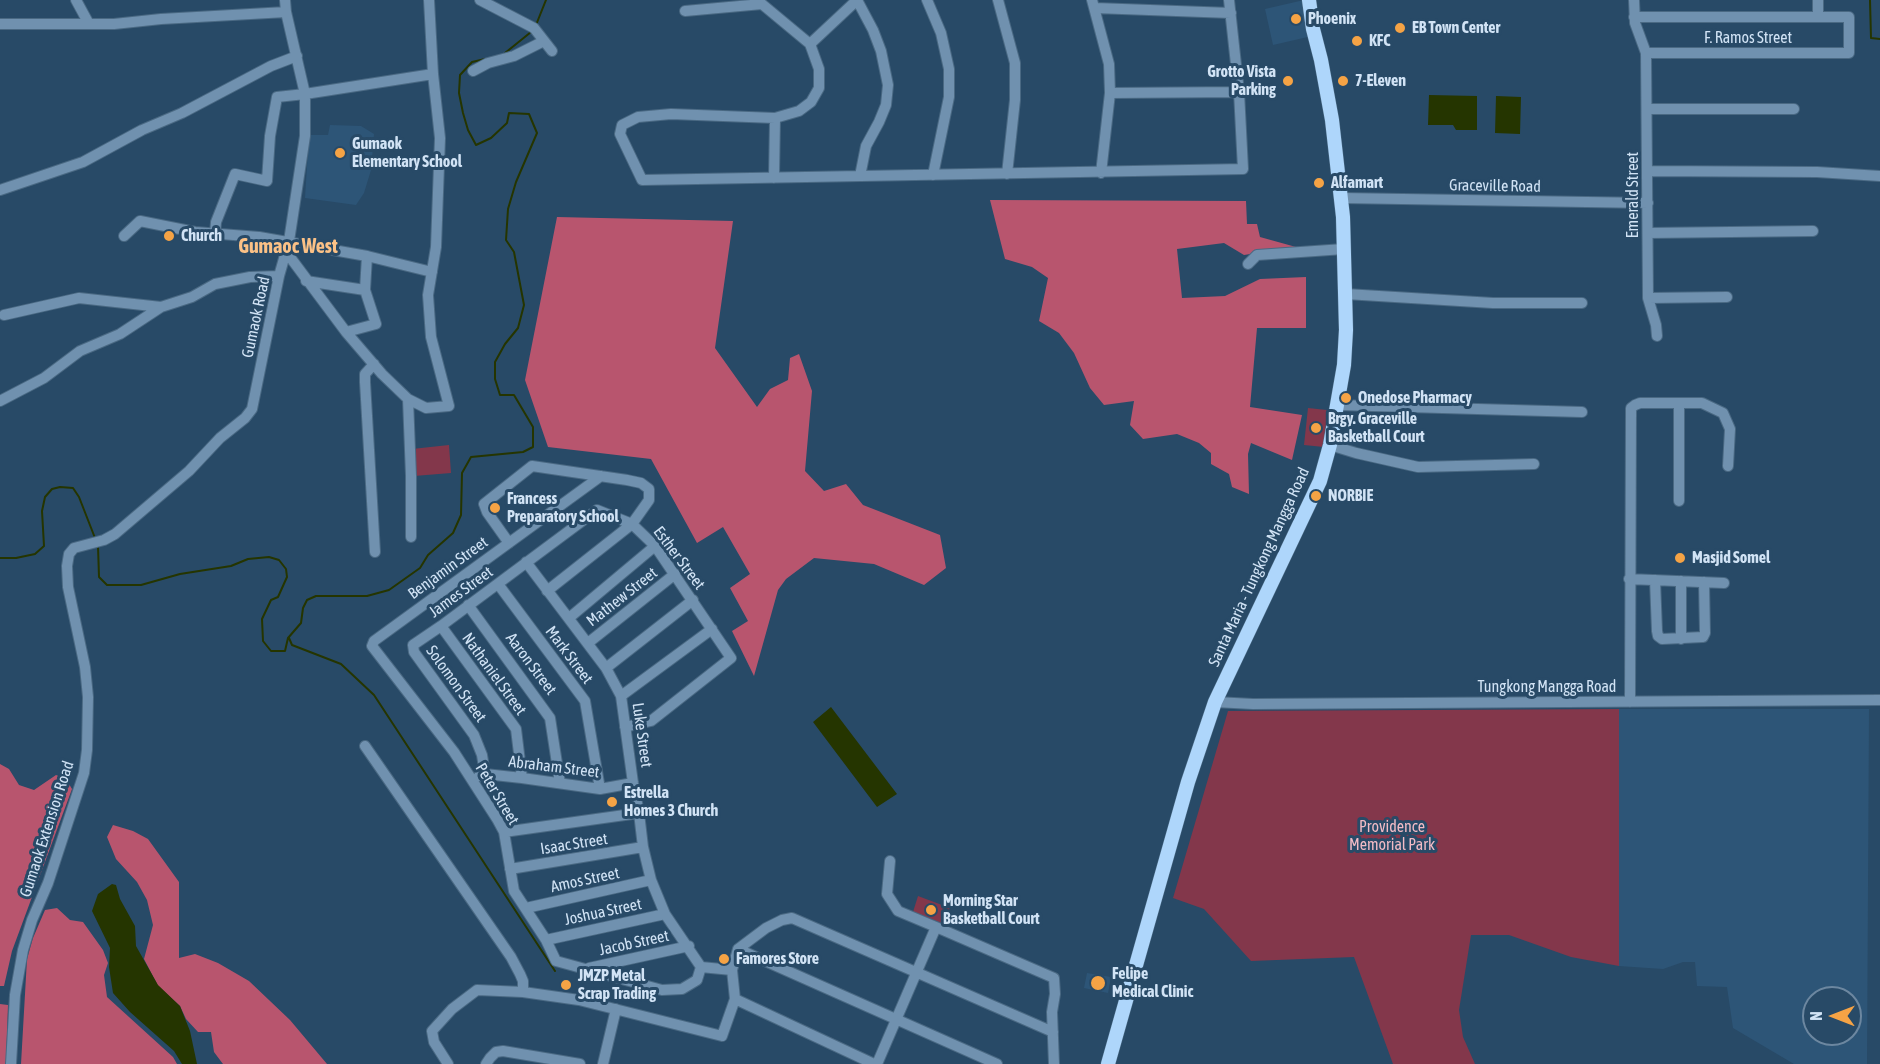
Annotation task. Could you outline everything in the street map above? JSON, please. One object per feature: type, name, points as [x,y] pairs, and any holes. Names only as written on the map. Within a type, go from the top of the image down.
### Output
[{"type":"main road","name":"Santa Maria - Tungkong Mangga Road","points":[[1108,1064],[1188,782],[1215,702],[1320,481],[1338,405],[1345,353],[1346,294],[1341,198],[1332,120],[1309,0]]},
{"type":"street","points":[[76,0],[89,24]]},
{"type":"street","name":"Gumaok Road","points":[[89,543],[104,540],[115,534],[171,486],[252,409],[279,276],[287,253],[305,136],[305,94],[285,0]]},
{"type":"street","points":[[287,253],[346,332],[408,399],[426,408],[449,406],[431,337],[428,295],[436,247],[440,138],[433,74],[429,0]]},
{"type":"street","points":[[480,0],[534,28],[552,51]]},
{"type":"street","points":[[810,44],[857,0],[881,51],[888,85],[886,105],[866,146],[860,176]]},
{"type":"street","points":[[927,0],[941,33],[949,69],[949,97],[933,175]]},
{"type":"street","points":[[998,0],[1015,63],[1015,100],[1006,174]]},
{"type":"street","points":[[685,11],[759,2],[810,44],[819,69],[819,88],[811,102],[799,111],[775,118],[671,114],[638,117],[622,124],[620,135],[642,180],[1243,170],[1239,92],[1229,0]]},
{"type":"street","name":"Emerald Street","points":[[1634,0],[1634,17],[1646,53],[1648,298],[1657,336]]},
{"type":"street","points":[[1634,17],[1818,16],[1818,0]]},
{"type":"street","points":[[1101,172],[1110,93],[1109,64],[1094,4],[1231,13]]},
{"type":"street","points":[[0,24],[114,24],[286,12]]},
{"type":"street","name":"F. Ramos Street","points":[[1646,53],[1850,53],[1849,17],[1818,16]]},
{"type":"street","points":[[473,71],[488,63],[514,56],[544,41]]},
{"type":"street","points":[[0,190],[83,162],[271,66],[297,56]]},
{"type":"street","points":[[215,234],[216,222],[235,174],[267,182],[270,136],[277,97],[433,74]]},
{"type":"street","points":[[1110,93],[1239,92]]},
{"type":"street","points":[[1647,109],[1794,109]]},
{"type":"street","points":[[774,178],[775,118]]},
{"type":"street","points":[[1648,171],[1807,171],[1880,176]]},
{"type":"street","name":"Graceville Road","points":[[1341,198],[1648,203]]},
{"type":"street","points":[[124,236],[140,221],[195,232],[289,242],[367,256],[432,272]]},
{"type":"street","points":[[1648,233],[1813,231]]},
{"type":"street","points":[[1248,264],[1257,255],[1344,249]]},
{"type":"street","points":[[346,332],[375,324],[365,290],[367,256]]},
{"type":"street","points":[[0,401],[44,378],[80,351],[120,334],[161,307],[192,297],[215,284],[250,277],[279,276]]},
{"type":"street","points":[[306,281],[365,290]]},
{"type":"street","points":[[1346,294],[1493,303],[1582,303]]},
{"type":"street","points":[[1648,298],[1727,297]]},
{"type":"street","points":[[4,315],[79,298],[161,307]]},
{"type":"street","points":[[374,364],[365,374],[365,382],[375,552]]},
{"type":"street","points":[[408,399],[411,537]]},
{"type":"street","points":[[1630,702],[1631,408],[1640,403],[1702,403],[1723,413],[1730,429],[1728,466]]},
{"type":"street","points":[[1679,403],[1679,501]]},
{"type":"street","points":[[1338,405],[1582,412]]},
{"type":"street","points":[[1330,445],[1418,467],[1534,464]]},
{"type":"street","points":[[510,543],[487,512],[484,504],[532,466],[641,483],[649,489],[649,500],[632,524],[547,591]]},
{"type":"street","name":"Benjamin Street","points":[[372,644],[374,640],[601,476]]},
{"type":"street","name":"Esther Street","points":[[526,562],[597,510],[632,524],[655,546],[731,658],[651,721],[624,727]]},
{"type":"street","name":"Gumaok Extension Road","points":[[11,1064],[15,995],[22,950],[48,883],[84,773],[87,750],[87,687],[66,566],[69,554],[74,548],[89,543]]},
{"type":"street","points":[[569,618],[655,546]]},
{"type":"street","name":"James Street","points":[[413,645],[526,562]]},
{"type":"street","name":"Luke Street","points":[[526,562],[606,668],[621,696],[643,847],[651,880],[665,914],[689,946],[701,967]]},
{"type":"street","name":"Mathew Street","points":[[588,643],[675,574]]},
{"type":"street","points":[[1629,579],[1724,583]]},
{"type":"street","points":[[1656,580],[1658,636],[1662,639],[1703,637],[1705,633],[1704,582]]},
{"type":"street","points":[[1681,581],[1681,639]]},
{"type":"street","name":"Mark Street","points":[[498,584],[585,701],[600,789]]},
{"type":"street","points":[[606,668],[693,600]]},
{"type":"street","name":"Aaron Street","points":[[468,605],[550,718],[560,783]]},
{"type":"street","name":"Nathaniel Street","points":[[441,626],[516,729],[522,778]]},
{"type":"street","points":[[621,696],[712,628]]},
{"type":"street","name":"Peter Street","points":[[372,644],[454,752],[504,832],[514,891],[546,940],[556,961],[662,990],[682,989],[697,980],[701,967]]},
{"type":"street","name":"Solomon Street","points":[[413,645],[414,652],[474,735],[482,755],[485,774]]},
{"type":"street","name":"Tungkong Mangga Road","points":[[1215,702],[1253,704],[1880,700]]},
{"type":"street","points":[[365,746],[511,957],[523,981],[523,992]]},
{"type":"street","name":"Abraham Street","points":[[471,779],[485,774],[600,789],[633,783]]},
{"type":"street","points":[[504,832],[639,813]]},
{"type":"street","name":"Isaac Street","points":[[510,869],[643,847]]},
{"type":"street","points":[[890,861],[887,894],[898,911],[1054,978],[1054,1064]]},
{"type":"street","name":"Amos Street","points":[[526,908],[651,880]]},
{"type":"street","name":"Joshua Street","points":[[546,940],[665,914]]},
{"type":"street","points":[[448,1064],[434,1042],[432,1031],[452,1009],[477,990],[523,992],[579,1000],[722,1036],[735,999],[732,970],[738,949],[766,928],[792,918],[1053,1032]]},
{"type":"street","points":[[735,999],[875,1064],[897,1020],[936,927]]},
{"type":"street","name":"Jacob Street","points":[[586,968],[689,946]]},
{"type":"street","points":[[738,949],[997,1064]]},
{"type":"street","points":[[701,967],[732,970]]},
{"type":"street","points":[[603,1064],[616,1009]]},
{"type":"street","points":[[486,1064],[496,1052],[503,1051],[580,1064]]},
{"type":"shaded area","points":[[1304,0],[1312,36],[1273,45],[1265,9]]},
{"type":"shaded area","points":[[1429,95],[1477,96],[1477,130],[1456,130],[1453,125],[1428,125]]},
{"type":"shaded area","points":[[1496,96],[1521,97],[1520,134],[1495,133]]},
{"type":"shaded area","name":"Gumaok Elementary School","points":[[330,125],[361,126],[374,134],[371,170],[364,193],[356,205],[305,198],[309,135],[328,135]]},
{"type":"shaded area","points":[[990,200],[1246,201],[1247,224],[1257,224],[1260,237],[1296,247],[1244,255],[1224,243],[1177,249],[1182,298],[1225,296],[1260,279],[1306,277],[1306,328],[1257,328],[1250,407],[1302,415],[1292,460],[1251,443],[1248,454],[1249,494],[1232,487],[1229,474],[1211,464],[1211,453],[1199,443],[1177,434],[1143,439],[1130,425],[1134,401],[1104,405],[1090,388],[1074,353],[1059,333],[1039,321],[1048,278],[1032,267],[1005,259]]},
{"type":"shaded area","points":[[557,217],[733,221],[715,348],[757,407],[770,389],[788,380],[790,358],[799,354],[812,391],[805,471],[824,491],[846,484],[863,505],[940,535],[946,568],[924,585],[874,564],[814,558],[786,579],[778,590],[754,676],[732,631],[748,621],[730,588],[750,574],[723,527],[697,543],[651,459],[548,447],[525,380]]},
{"type":"shaded area","points":[[831,707],[897,794],[877,807],[813,722]]},
{"type":"shaded area","points":[[1619,709],[1869,709],[1867,1064],[1794,1064],[1733,1028],[1727,987],[1697,986],[1695,962],[1683,962],[1663,969],[1619,966]]},
{"type":"shaded area","points":[[0,764],[9,769],[19,785],[34,790],[56,775],[66,779],[72,789],[12,951],[4,986],[0,986]]},
{"type":"shaded area","points":[[113,825],[133,831],[148,839],[179,882],[179,958],[195,954],[218,963],[249,981],[290,1020],[327,1064],[223,1064],[214,1052],[211,1032],[198,1032],[186,1019],[180,1006],[158,986],[144,959],[153,925],[147,900],[137,882],[116,859],[107,837]]},
{"type":"shaded area","points":[[112,884],[116,885],[120,899],[135,926],[136,946],[158,985],[180,1006],[190,1031],[197,1064],[182,1064],[174,1051],[130,1012],[113,993],[109,967],[110,948],[92,911],[98,894]]},
{"type":"shaded area","points":[[57,908],[70,920],[83,922],[103,950],[108,963],[104,975],[107,997],[173,1057],[177,1064],[21,1064],[27,959],[45,910]]},
{"type":"shaded area","name":"Felipe Medical Clinic","points":[[1087,973],[1111,977],[1108,993],[1084,988]]},
{"type":"shaded area","points":[[0,1004],[8,1005],[6,1064],[0,1064]]},
{"type":"green space","name":"Brgy. Graceville Basketball Court","points":[[1308,408],[1327,410],[1324,447],[1304,445]]},
{"type":"green space","points":[[449,445],[451,473],[414,476],[412,449]]},
{"type":"green space","name":"Providence Memorial Park","points":[[1619,709],[1619,966],[1571,957],[1509,935],[1471,935],[1459,1010],[1463,1037],[1475,1064],[1393,1064],[1354,957],[1251,961],[1204,909],[1173,898],[1228,711]]},
{"type":"green space","name":"Morning Star Basketball Court","points":[[918,896],[950,908],[944,924],[913,912]]},
{"type":"waterway","points":[[536,25],[546,0]]},
{"type":"waterway","points":[[1870,0],[1871,38],[1880,39]]},
{"type":"waterway","points":[[505,53],[531,32]]},
{"type":"waterway","points":[[98,546],[99,577],[107,585],[141,585],[180,574],[231,566],[248,559],[269,557],[279,560],[286,569],[287,577],[278,597],[271,600],[262,619],[263,641],[271,651],[285,651],[288,638],[301,623],[303,608],[307,600],[316,596],[367,596],[389,590],[420,568],[428,555],[453,533],[461,515],[462,473],[471,457],[523,452],[533,447],[533,427],[514,395],[500,395],[495,379],[495,362],[505,344],[518,328],[524,305],[514,252],[506,240],[508,209],[516,182],[537,133],[529,114],[509,113],[507,123],[491,138],[476,145],[463,113],[459,93],[460,75],[472,62],[485,59]]},
{"type":"waterway","points":[[0,558],[16,558],[35,554],[44,546],[42,511],[45,497],[52,489],[60,487],[73,488],[79,497],[95,538]]},
{"type":"waterway","points":[[289,638],[292,645],[341,664],[374,695],[555,971]]},
{"type":"place","name":"Phoenix","points":[[1296,19]]},
{"type":"place","name":"EB Town Center","points":[[1400,28]]},
{"type":"place","name":"KFC","points":[[1357,41]]},
{"type":"place","name":"Grotto Vista Parking","points":[[1288,81]]},
{"type":"place","name":"7-Eleven","points":[[1343,81]]},
{"type":"place","name":"Gumaok Elementary School","points":[[340,153]]},
{"type":"place","name":"Alfamart","points":[[1319,183]]},
{"type":"place","name":"Church","points":[[169,236]]},
{"type":"place","name":"Onedose Pharmacy","points":[[1346,398]]},
{"type":"place","name":"Brgy. Graceville Basketball Court","points":[[1316,428]]},
{"type":"place","name":"NORBIE","points":[[1316,496]]},
{"type":"place","name":"Francess Preparatory School","points":[[495,508]]},
{"type":"place","name":"Masjid Somel","points":[[1680,558]]},
{"type":"place","name":"Estrella Homes 3 Church","points":[[612,802]]},
{"type":"place","name":"Morning Star Basketball Court","points":[[931,910]]},
{"type":"place","name":"Famores Store","points":[[724,959]]},
{"type":"place","name":"Felipe Medical Clinic","points":[[1098,983]]},
{"type":"place","name":"JMZP Metal Scrap Trading","points":[[566,985]]},
{"type":"district","name":"Gumaoc West","points":[[288,247]]}]
